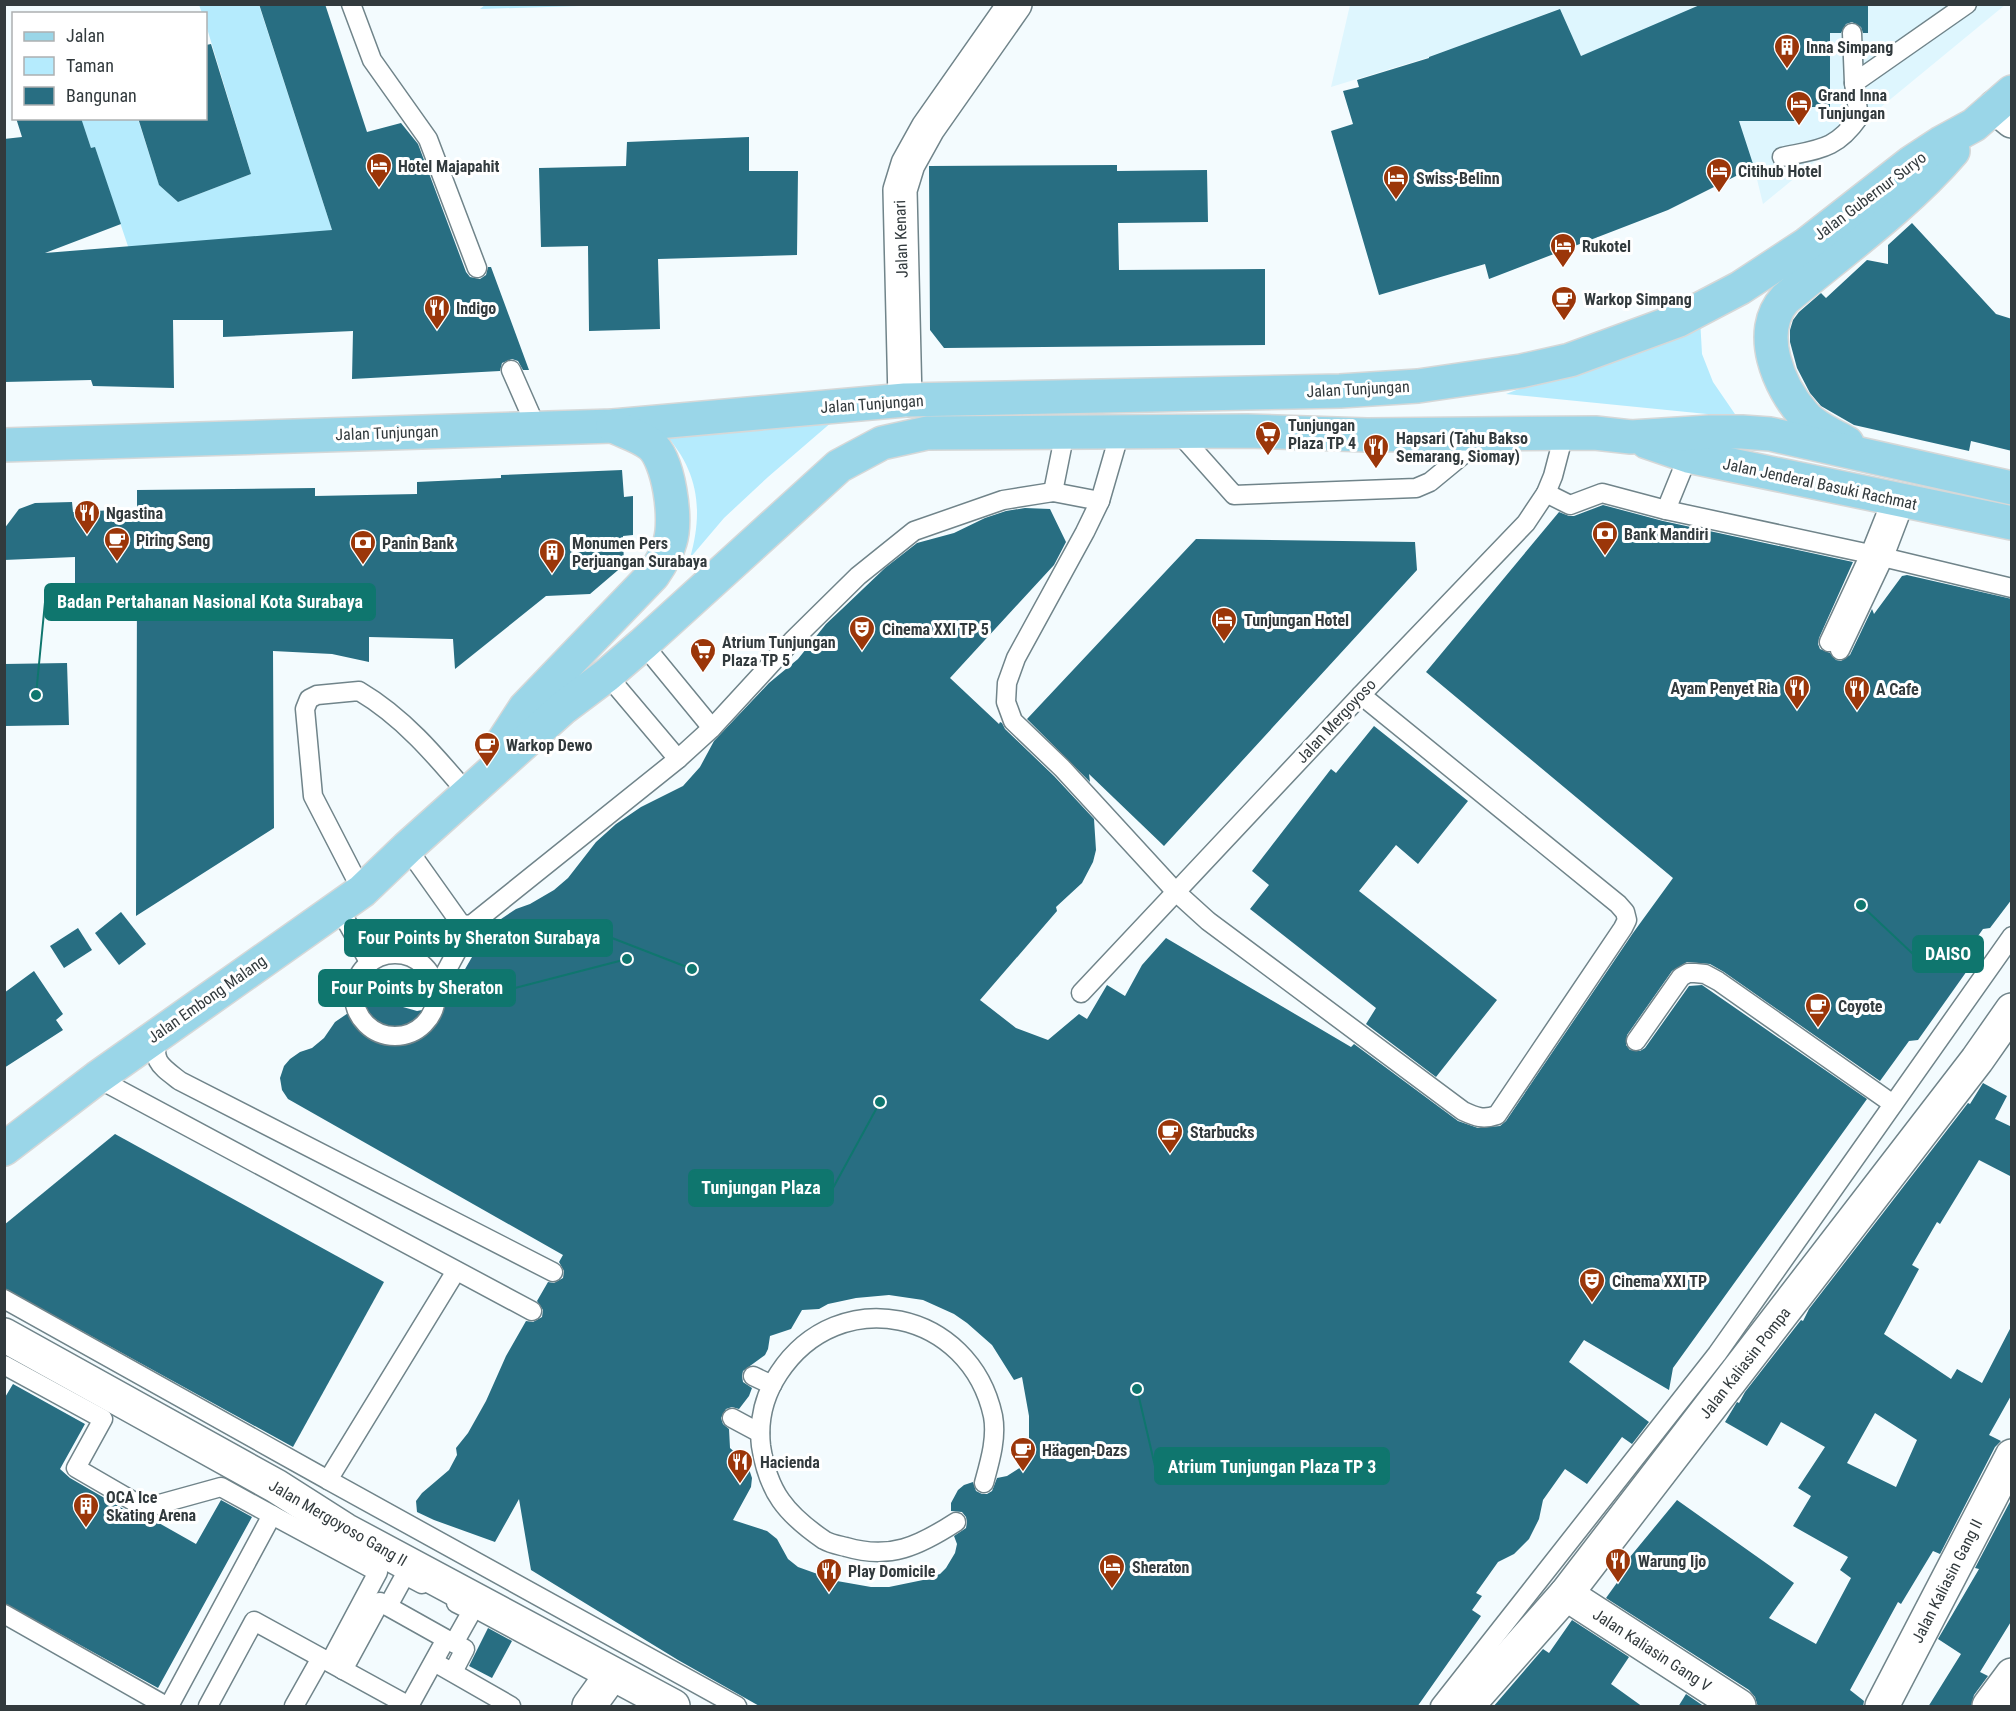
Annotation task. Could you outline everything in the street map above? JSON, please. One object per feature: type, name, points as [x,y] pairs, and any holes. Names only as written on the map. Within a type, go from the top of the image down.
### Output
[{"type":"main road","name":"Jalan Gubernur Suryo","points":[[1725,296],[1807,243],[1941,142],[1998,111]]},
{"type":"main road","points":[[1998,111],[1936,171],[1785,299],[1778,308],[1770,332],[1781,380],[1805,417],[1824,431],[1875,458],[2012,488]]},
{"type":"main road","name":"Jalan Tunjungan","points":[[4,445],[613,426],[905,400],[1340,391],[1418,386],[1521,372],[1570,360],[1679,320],[1725,296]]},
{"type":"main road","points":[[471,790],[525,708],[653,575],[668,548],[672,516],[663,461],[651,445],[613,426]]},
{"type":"main road","name":"Jalan Tunjungan","points":[[407,848],[563,708],[643,644],[839,466],[882,443],[927,433],[1247,431],[1367,435],[1595,433],[1631,437],[1742,432],[1770,434],[1875,458]]},
{"type":"main road","name":"Jalan Jenderal Basuki Rachmat","points":[[1631,437],[1688,456],[2012,523]]},
{"type":"main road","name":"Jalan Embong Malang","points":[[4,1149],[158,1034],[351,900],[407,848]]},
{"type":"street","name":"Jalan Kenari","points":[[905,400],[900,190],[908,164],[928,128],[1015,4]]},
{"type":"street","name":"Jalan Kaliasin Pompa","points":[[1467,1707],[1566,1594],[1962,1079],[2012,1010]]},
{"type":"street","name":"Jalan Mergoyoso Gang II","points":[[4,1335],[276,1486],[345,1530],[673,1707]]},
{"type":"street","name":"Jalan Kaliasin Gang II","points":[[1882,1707],[2012,1456]]},
{"type":"street","name":"Jalan Kaliasin Gang V","points":[[1566,1594],[1739,1707]]},
{"type":"street","points":[[589,1707],[612,1674]]},
{"type":"street","points":[[1989,1707],[2012,1675]]},
{"type":"lane","points":[[351,4],[372,60],[428,139],[477,268]]},
{"type":"lane","points":[[1854,82],[1967,4]]},
{"type":"lane","points":[[1782,157],[1828,147],[1849,132],[1859,117],[1854,82],[1852,33]]},
{"type":"lane","points":[[511,370],[537,429]]},
{"type":"lane","points":[[1177,431],[1234,495],[1416,488],[1430,482],[1489,434]]},
{"type":"lane","points":[[1053,492],[1065,432]]},
{"type":"lane","points":[[1120,432],[1100,501],[1016,658],[1007,683],[1006,702],[1013,721],[1062,768],[1176,892],[1208,921],[1463,1111],[1479,1118],[1497,1116],[1627,920],[1618,904],[1360,695]]},
{"type":"lane","name":"Jalan Mergoyoso","points":[[1081,993],[1360,695],[1526,523],[1546,493],[1564,434]]},
{"type":"lane","points":[[1666,510],[1688,456]]},
{"type":"lane","points":[[436,990],[429,972],[416,959],[405,954],[392,953],[369,962],[360,971],[353,997],[362,1022],[385,1036],[411,1033],[422,1026],[430,1016],[435,1004],[436,990],[471,925],[678,759],[711,729],[792,641],[858,576],[914,531],[1003,500],[1053,492],[1100,501]]},
{"type":"lane","points":[[1546,493],[1570,505],[1602,493],[1666,510],[1877,555],[2012,588]]},
{"type":"lane","points":[[1834,646],[1877,555],[1899,501]]},
{"type":"lane","points":[[643,644],[711,729]]},
{"type":"lane","points":[[607,675],[678,759]]},
{"type":"lane","points":[[369,962],[351,900],[313,796],[305,709],[309,699],[317,695],[359,691],[399,719],[471,790]]},
{"type":"lane","points":[[407,848],[461,924],[471,925]]},
{"type":"lane","points":[[1440,1707],[1717,1354],[2012,936]]},
{"type":"lane","points":[[1636,1041],[1681,977],[1688,974],[1705,974],[1893,1104]]},
{"type":"lane","points":[[158,1034],[154,1052],[163,1068],[180,1081],[553,1272]]},
{"type":"lane","points":[[97,1078],[532,1311]]},
{"type":"lane","points":[[328,1480],[456,1271]]},
{"type":"lane","points":[[4,1299],[734,1706]]},
{"type":"lane","points":[[956,1522],[927,1541],[895,1551],[861,1552],[828,1542],[800,1524],[778,1498],[764,1467],[760,1433],[763,1408],[772,1384],[790,1357],[815,1336],[846,1322],[878,1317],[911,1322],[941,1336],[966,1358],[984,1386],[993,1418],[993,1450],[984,1483]]},
{"type":"lane","points":[[4,1365],[102,1419],[75,1468],[145,1508],[221,1487],[378,1572],[331,1663]]},
{"type":"lane","points":[[753,1376],[772,1384]]},
{"type":"lane","points":[[732,1418],[760,1433]]},
{"type":"lane","points":[[4,1614],[168,1707],[272,1515]]},
{"type":"lane","points":[[212,1705],[254,1621],[409,1707],[434,1662],[472,1611],[405,1575],[388,1606]]},
{"type":"lane","points":[[294,1707],[380,1602],[465,1649],[453,1672]]},
{"type":"lane","points":[[434,1662],[511,1707]]},
{"type":"shaded area","name":"Grand Inna Tunjungan","points":[[1350,5],[2005,5],[1763,204],[1754,167],[1581,56],[1559,9],[1429,57],[1331,87]]},
{"type":"green space","points":[[485,4],[611,5],[480,9]]},
{"type":"green space","points":[[199,5],[259,5],[332,230],[140,282],[95,148],[91,148],[81,120],[138,120],[159,185],[178,202],[251,174],[207,28],[207,12],[202,12]]},
{"type":"green space","points":[[1700,318],[1702,354],[1713,382],[1737,417],[1506,394]]},
{"type":"green space","points":[[840,415],[724,518],[690,558],[697,523],[695,490],[684,460],[663,432]]},
{"type":"building","name":"Hotel Majapahit","points":[[259,4],[325,4],[367,132],[401,123],[418,144],[466,272],[470,277],[480,279],[486,275],[488,267],[491,267],[529,370],[523,370],[518,361],[512,359],[502,363],[500,371],[352,379],[353,331],[223,337],[223,320],[173,320],[174,388],[93,386],[91,380],[4,382],[4,139],[22,137],[17,120],[82,120],[91,148],[95,147],[121,224],[45,253],[332,230]]},
{"type":"building","points":[[1702,4],[1868,4],[1868,33],[1863,33],[1861,27],[1852,22],[1846,24],[1841,33],[1830,33],[1830,107],[1802,107],[1802,121],[1739,121],[1754,167],[1668,210],[1489,279],[1485,264],[1379,295],[1331,131],[1353,124],[1343,91],[1359,87],[1357,80],[1429,58],[1560,9],[1581,56]]},
{"type":"building","points":[[211,44],[251,174],[178,202],[159,185],[139,120],[207,120],[207,45]]},
{"type":"building","points":[[749,137],[749,171],[798,171],[797,255],[658,259],[660,329],[589,331],[588,246],[541,247],[539,168],[626,166],[627,142]]},
{"type":"building","points":[[1117,165],[1117,171],[1207,170],[1208,222],[1118,223],[1119,270],[1265,269],[1265,345],[944,348],[930,330],[929,166]]},
{"type":"building","points":[[1912,223],[1996,314],[2012,319],[2012,451],[1971,441],[1969,451],[1854,425],[1821,406],[1810,393],[1797,368],[1790,342],[1790,330],[1799,312],[1821,293],[1826,298],[1867,260],[1888,264],[1888,245]]},
{"type":"building","points":[[622,470],[624,497],[633,496],[633,535],[623,536],[624,565],[590,594],[546,596],[455,669],[453,639],[369,637],[369,662],[332,654],[273,651],[274,828],[136,916],[137,589],[75,590],[75,557],[4,560],[4,529],[19,509],[35,503],[72,502],[73,512],[137,509],[137,490],[315,488],[315,496],[417,494],[417,482],[501,478],[501,475]]},
{"type":"building","points":[[1603,505],[1663,521],[1853,562],[1818,644],[1820,649],[1841,661],[1850,655],[1872,609],[1874,614],[1902,576],[1907,575],[2012,599],[2012,899],[1990,928],[1983,929],[1971,946],[1974,961],[1918,1040],[1909,1041],[1880,1081],[1710,964],[1687,962],[1672,971],[1627,1035],[1626,1045],[1630,1050],[1640,1051],[1645,1048],[1689,986],[1702,985],[1867,1099],[1673,1368],[1669,1390],[1584,1340],[1569,1362],[1649,1422],[1632,1444],[1622,1437],[1587,1484],[1565,1469],[1543,1500],[1539,1519],[1529,1539],[1514,1554],[1498,1562],[1476,1593],[1482,1596],[1472,1610],[1481,1616],[1417,1707],[761,1707],[678,1660],[531,1570],[519,1499],[495,1542],[417,1512],[416,1501],[422,1493],[449,1470],[457,1455],[456,1448],[468,1433],[486,1401],[506,1356],[526,1321],[533,1322],[542,1317],[543,1310],[537,1301],[548,1282],[554,1283],[563,1278],[564,1271],[559,1262],[563,1255],[288,1099],[282,1090],[280,1078],[284,1066],[290,1059],[312,1048],[324,1038],[335,1022],[357,1007],[372,1002],[389,1003],[417,1011],[432,1008],[444,999],[457,983],[491,928],[516,909],[554,890],[568,878],[596,842],[616,824],[641,807],[683,786],[700,767],[714,741],[769,683],[798,659],[826,624],[885,568],[917,543],[954,533],[1006,511],[1025,508],[1050,509],[1066,542],[1054,565],[950,678],[999,724],[1002,723],[1005,729],[1094,819],[1096,850],[1093,862],[1082,883],[1056,907],[1057,911],[980,1000],[1016,1028],[1048,1040],[1079,1014],[1087,1019],[1107,985],[1125,996],[1142,965],[1166,938],[1351,1047],[1354,1044],[1458,1121],[1478,1128],[1500,1126],[1506,1121],[1633,933],[1673,878],[1426,672],[1559,512],[1574,516]],"holes":[[[889,1295],[923,1300],[954,1314],[967,1323],[992,1345],[1014,1380],[1022,1377],[1029,1416],[1029,1451],[1021,1467],[1007,1476],[997,1478],[992,1491],[987,1494],[976,1491],[973,1482],[958,1490],[951,1503],[951,1511],[962,1512],[966,1517],[966,1528],[954,1536],[957,1544],[955,1553],[940,1574],[889,1587],[871,1587],[837,1581],[798,1567],[788,1559],[777,1539],[767,1531],[733,1520],[751,1487],[752,1478],[747,1463],[730,1448],[729,1429],[723,1424],[721,1418],[726,1409],[732,1407],[739,1409],[749,1396],[752,1388],[743,1382],[743,1371],[765,1355],[770,1336],[791,1329],[802,1310],[819,1309],[828,1304],[856,1298]]]},
{"type":"building","name":"Tunjungan Hotel","points":[[1196,539],[1415,542],[1417,570],[1164,846],[1089,774],[1090,782],[1027,719]]},
{"type":"building","points":[[67,663],[69,725],[4,726],[4,664]]},
{"type":"building","points":[[1374,726],[1468,801],[1418,864],[1396,845],[1359,891],[1497,1000],[1436,1077],[1366,1024],[1376,1008],[1250,909],[1269,885],[1252,871],[1331,769],[1336,773]]},
{"type":"building","points":[[121,912],[146,944],[119,965],[95,933]]},
{"type":"building","points":[[78,928],[92,950],[64,968],[50,946]]},
{"type":"building","points":[[34,971],[63,1014],[56,1020],[63,1030],[4,1068],[4,993]]},
{"type":"building","points":[[1983,1083],[2007,1096],[1995,1119],[2012,1127],[2012,1177],[1979,1160],[1940,1224],[1937,1222],[1912,1265],[1919,1269],[1884,1334],[1951,1379],[1957,1369],[1982,1383],[2012,1325],[2012,1394],[1989,1435],[2001,1441],[1995,1447],[1940,1554],[1933,1551],[1901,1604],[1898,1602],[1850,1690],[1864,1701],[1863,1707],[1758,1707],[1755,1697],[1749,1690],[1606,1598],[1629,1566],[1625,1563],[1677,1500],[1794,1583],[1769,1618],[1816,1644],[1851,1578],[1840,1570],[1848,1557],[1793,1526],[1811,1496],[1798,1488],[1825,1447],[1781,1422],[1767,1446],[1725,1422],[1737,1402],[1739,1403],[1801,1320],[1803,1321],[1809,1309],[1968,1103],[1970,1104]],"holes":[[[1875,1413],[1917,1440],[1896,1487],[1847,1463]]]},
{"type":"building","points":[[115,1134],[384,1282],[293,1447],[4,1288],[4,1225]]},
{"type":"building","name":"OCA Ice Skating Arena","points":[[13,1384],[85,1424],[60,1469],[70,1478],[139,1518],[150,1518],[196,1544],[221,1500],[252,1517],[158,1688],[4,1603],[4,1399]]},
{"type":"building","points":[[2012,1498],[2012,1620],[1980,1672],[1988,1676],[1974,1695],[1971,1707],[1928,1707],[1961,1654],[1938,1639],[1979,1569],[1975,1568]]},
{"type":"building","points":[[1572,1620],[1629,1657],[1611,1684],[1643,1707],[1493,1707],[1543,1649],[1549,1653]]},
{"type":"building","points":[[488,1628],[512,1641],[492,1678],[469,1666]]},
{"type":"building","points":[[1686,1694],[1705,1707],[1678,1707]]},
{"type":"place","name":"Inna Simpang","points":[[1787,70]]},
{"type":"place","name":"Grand Inna Tunjungan","points":[[1799,127]]},
{"type":"place","name":"Hotel Majapahit","points":[[379,189]]},
{"type":"place","name":"Citihub Hotel","points":[[1719,194]]},
{"type":"place","name":"Swiss-Belinn","points":[[1396,201]]},
{"type":"place","name":"Rukotel","points":[[1563,269]]},
{"type":"place","name":"Warkop Simpang","points":[[1564,322]]},
{"type":"place","name":"Indigo","points":[[437,331]]},
{"type":"place","name":"Tunjungan Plaza TP 4","points":[[1268,457]]},
{"type":"place","name":"Hapsari (Tahu Bakso Semarang, Siomay)","points":[[1376,470]]},
{"type":"place","name":"Ngastina","points":[[87,536]]},
{"type":"place","name":"Bank Mandiri","points":[[1605,557]]},
{"type":"place","name":"Piring Seng","points":[[117,563]]},
{"type":"place","name":"Panin Bank","points":[[363,566]]},
{"type":"place","name":"Monumen Pers Perjuangan Surabaya","points":[[552,575]]},
{"type":"place","name":"Tunjungan Hotel","points":[[1224,643]]},
{"type":"place","name":"Cinema XXI TP 5","points":[[862,652]]},
{"type":"place","name":"Atrium Tunjungan Plaza TP 5","points":[[703,674]]},
{"type":"place","name":"Badan Pertahanan Nasional Kota Surabaya","points":[[36,695]]},
{"type":"place","name":"Ayam Penyet Ria","points":[[1797,711]]},
{"type":"place","name":"A Cafe","points":[[1857,712]]},
{"type":"place","name":"Warkop Dewo","points":[[487,768]]},
{"type":"place","name":"DAISO","points":[[1861,905]]},
{"type":"place","name":"Four Points by Sheraton","points":[[627,959]]},
{"type":"place","name":"Four Points by Sheraton Surabaya","points":[[692,969]]},
{"type":"place","name":"Coyote","points":[[1818,1029]]},
{"type":"place","name":"Tunjungan Plaza","points":[[880,1102]]},
{"type":"place","name":"Starbucks","points":[[1170,1155]]},
{"type":"place","name":"Cinema XXI TP","points":[[1592,1304]]},
{"type":"place","name":"Atrium Tunjungan Plaza TP 3","points":[[1137,1389]]},
{"type":"place","name":"Häagen-Dazs","points":[[1023,1473]]},
{"type":"place","name":"Hacienda","points":[[740,1485]]},
{"type":"place","name":"OCA Ice Skating Arena","points":[[86,1529]]},
{"type":"place","name":"Warung Ijo","points":[[1618,1584]]},
{"type":"place","name":"Sheraton","points":[[1112,1590]]},
{"type":"place","name":"Play Domicile","points":[[829,1594]]}]
